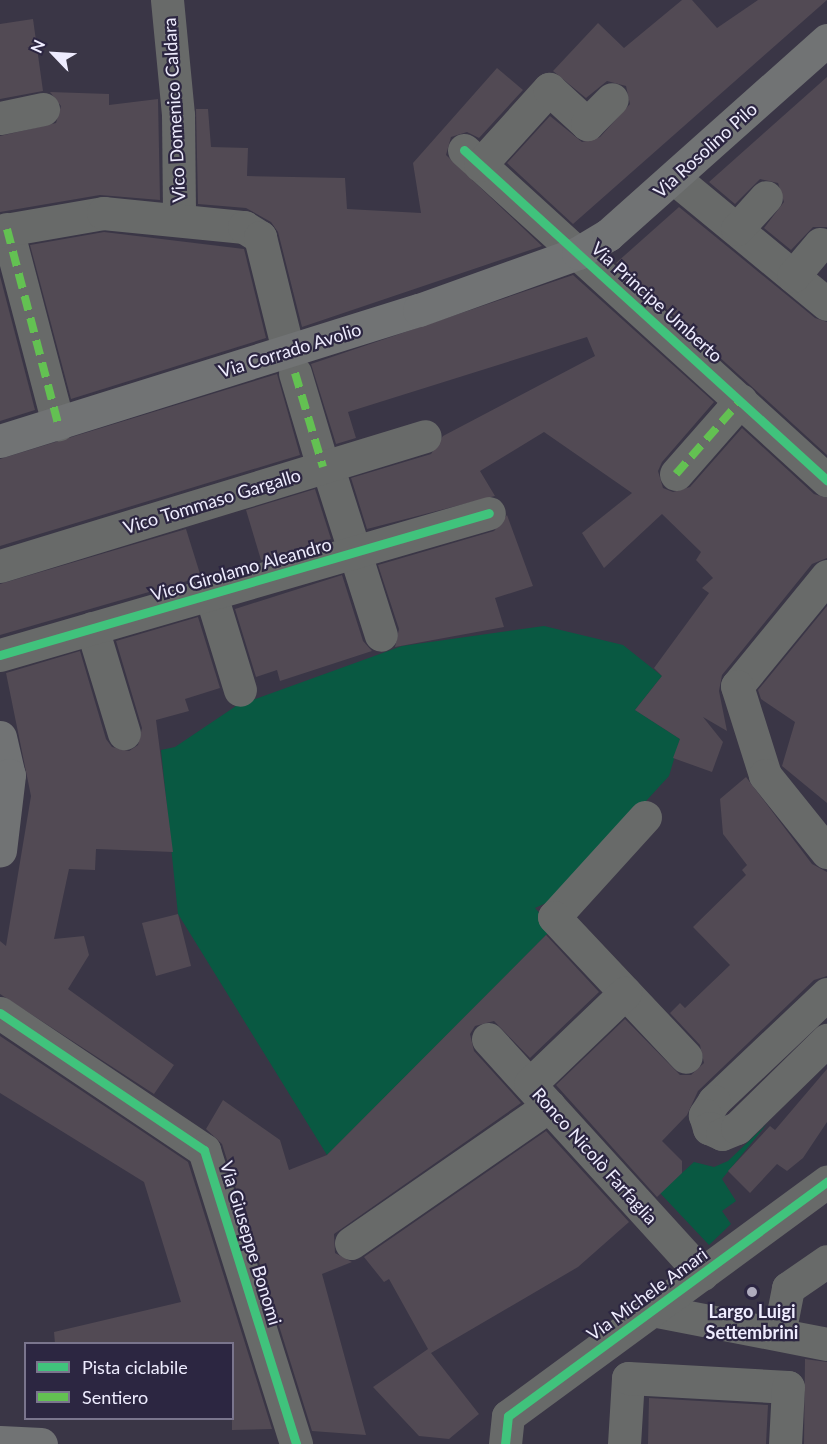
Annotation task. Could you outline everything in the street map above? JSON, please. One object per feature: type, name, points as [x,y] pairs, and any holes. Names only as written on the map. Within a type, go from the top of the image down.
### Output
[{"type":"main road","name":"Via Rosolino Pilo","points":[[578,253],[608,235],[827,40]]},
{"type":"main road","name":"Via Corrado Avolio","points":[[0,441],[292,362],[578,253]]},
{"type":"main road","points":[[0,737],[9,775],[0,850]]},
{"type":"main road","points":[[0,1442],[41,1444]]},
{"type":"street","name":"Vico Domenico Caldara","points":[[166,0],[178,115],[179,219]]},
{"type":"street","name":"Via Principe Umberto","points":[[612,99],[587,124],[549,89],[472,157],[827,480]]},
{"type":"street","points":[[0,118],[43,109]]},
{"type":"street","points":[[674,178],[827,304]]},
{"type":"street","points":[[737,230],[766,197]]},
{"type":"street","points":[[58,424],[3,230],[104,213],[226,222],[260,237],[292,362],[381,635]]},
{"type":"street","points":[[793,276],[820,244]]},
{"type":"street","points":[[676,474],[741,400]]},
{"type":"street","name":"Vico Tommaso Gargallo","points":[[0,566],[425,436]]},
{"type":"street","name":"Vico Girolamo Aleandro","points":[[0,655],[354,555],[489,513]]},
{"type":"street","points":[[827,576],[737,686],[765,774],[827,852]]},
{"type":"street","points":[[211,595],[240,690]]},
{"type":"street","points":[[92,628],[124,733]]},
{"type":"street","points":[[645,817],[554,917],[686,1057]]},
{"type":"street","points":[[351,1243],[539,1095],[625,993]]},
{"type":"street","points":[[827,994],[714,1101],[705,1115],[710,1128],[722,1134],[737,1128],[827,1041]]},
{"type":"street","name":"Via Giuseppe Bonomi","points":[[0,1013],[204,1150],[296,1444]]},
{"type":"street","name":"Ronco Nicolò Farfaglia","points":[[488,1039],[702,1274]]},
{"type":"street","name":"Via Michele Amari","points":[[505,1444],[508,1416],[827,1182]]},
{"type":"street","points":[[779,1334],[788,1288],[827,1261]]},
{"type":"street","points":[[652,1310],[827,1344]]},
{"type":"street","points":[[624,1444],[628,1378],[788,1387],[785,1444]]},
{"type":"green space","points":[[544,626],[623,645],[662,676],[635,710],[680,739],[669,776],[557,898],[535,908],[553,928],[327,1155],[178,914],[161,750],[175,747],[236,706],[402,646]]},
{"type":"green space","points":[[767,1124],[722,1179],[736,1201],[722,1211],[731,1224],[709,1245],[660,1193],[694,1162],[714,1167],[728,1161]]},
{"type":"building","points":[[682,0],[692,0],[717,28],[758,0],[827,0],[573,224],[507,163],[550,116],[582,142],[600,137],[630,104],[626,86],[607,81],[586,98],[553,71],[598,23],[624,48]]},
{"type":"building","points":[[33,19],[43,91],[0,99],[0,24]]},
{"type":"building","points":[[497,68],[523,90],[479,138],[467,132],[451,137],[446,155],[542,246],[302,327],[278,232],[271,222],[246,208],[198,204],[196,109],[208,109],[211,147],[248,148],[247,176],[345,178],[347,209],[421,213],[413,163]]},
{"type":"building","points":[[827,77],[827,227],[813,227],[791,250],[764,228],[784,202],[778,183],[760,179],[735,204],[709,182]]},
{"type":"building","points":[[50,92],[109,94],[109,105],[158,99],[160,200],[100,195],[0,212],[0,136],[56,123],[61,106]]},
{"type":"building","points":[[679,207],[815,318],[827,322],[827,455],[616,263]]},
{"type":"building","points":[[104,232],[244,249],[266,338],[71,399],[30,245]]},
{"type":"building","points":[[573,275],[714,402],[662,462],[658,471],[663,488],[673,492],[690,487],[742,428],[814,494],[827,498],[827,558],[812,564],[722,675],[719,691],[727,731],[703,717],[723,742],[712,772],[673,758],[680,739],[635,710],[662,676],[654,668],[709,593],[702,588],[713,578],[696,560],[701,552],[662,514],[604,568],[582,533],[632,493],[544,432],[480,471],[495,496],[367,529],[351,478],[431,454],[443,436],[595,356],[587,337],[348,412],[356,438],[336,444],[311,364]]},
{"type":"building","points":[[0,276],[35,410],[0,421]]},
{"type":"building","points":[[277,374],[300,455],[0,546],[0,459]]},
{"type":"building","points":[[315,489],[331,539],[261,560],[246,510]]},
{"type":"building","points":[[507,515],[533,586],[495,598],[504,627],[395,647],[399,629],[378,565],[494,531]]},
{"type":"building","points":[[186,529],[201,577],[0,635],[0,584]]},
{"type":"building","points":[[342,575],[363,641],[372,651],[280,681],[277,670],[256,677],[235,609]]},
{"type":"building","points":[[827,606],[827,803],[782,766],[795,722],[761,699],[758,690]]},
{"type":"building","points":[[198,617],[220,688],[185,699],[189,711],[156,720],[173,852],[96,849],[95,870],[69,869],[54,939],[84,936],[89,955],[68,989],[174,1065],[154,1094],[0,994],[0,941],[6,946],[31,796],[6,673],[80,651],[106,739],[112,747],[129,751],[138,745],[142,728],[116,641]]},
{"type":"building","points":[[746,777],[812,864],[827,872],[827,976],[814,980],[698,1091],[687,1115],[662,1141],[682,1161],[682,1173],[657,1197],[556,1085],[625,1019],[680,1075],[691,1075],[704,1063],[700,1045],[670,1013],[680,1003],[685,1008],[730,965],[693,927],[746,875],[742,870],[747,865],[723,834],[720,799]]},
{"type":"building","points":[[178,914],[191,966],[156,976],[142,923]]},
{"type":"building","points":[[546,935],[599,992],[530,1058],[494,1021],[475,1026],[470,1034],[474,1051],[521,1103],[334,1234],[335,1253],[352,1262],[322,1274],[366,1435],[312,1431],[222,1144],[206,1129],[223,1100],[280,1140],[289,1170],[327,1155]]},
{"type":"building","points":[[0,1036],[188,1162],[272,1429],[232,1430],[234,1342],[55,1342],[54,1332],[181,1302],[144,1182],[0,1093]]},
{"type":"building","points":[[827,1069],[827,1122],[803,1158],[787,1171],[777,1164],[750,1193],[728,1171],[770,1126],[775,1130]]},
{"type":"building","points":[[546,1131],[629,1222],[578,1267],[431,1353],[479,1414],[449,1439],[419,1436],[373,1387],[428,1349],[389,1279],[384,1282],[364,1257]]},
{"type":"building","points":[[805,1359],[827,1362],[827,1444],[804,1444]]},
{"type":"building","points":[[649,1398],[768,1405],[766,1444],[648,1444]]},
{"type":"marked path","points":[[7,229],[58,424]]},
{"type":"marked path","points":[[295,373],[323,467]]},
{"type":"marked path","points":[[676,474],[741,400]]},
{"type":"cycle path","points":[[464,150],[827,480]]},
{"type":"cycle path","points":[[0,655],[489,513]]},
{"type":"cycle path","points":[[0,1013],[204,1150],[296,1444]]},
{"type":"cycle path","points":[[505,1444],[508,1416],[827,1182]]},
{"type":"place","name":"Largo Luigi Settembrini","points":[[752,1292]]}]
